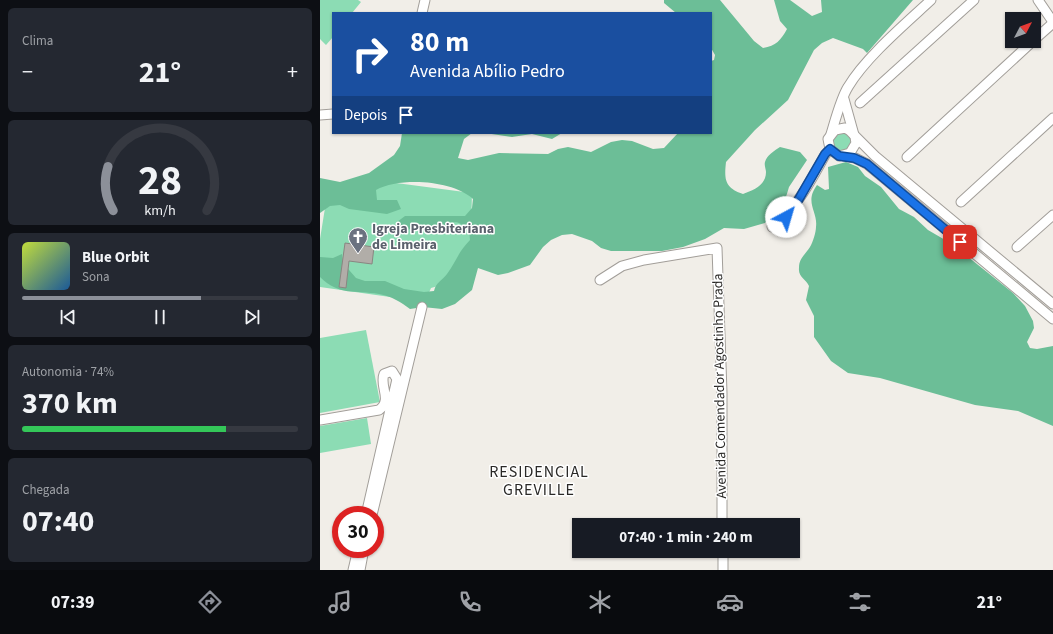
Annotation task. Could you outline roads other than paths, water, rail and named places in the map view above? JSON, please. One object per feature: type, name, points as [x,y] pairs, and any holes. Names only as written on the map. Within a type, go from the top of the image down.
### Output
[{"type":"street","points":[[422,12],[425,0]]},
{"type":"street","points":[[931,0],[896,33],[857,74],[847,89],[828,139],[830,149],[834,153],[854,158],[867,164],[1053,319]]},
{"type":"street","points":[[860,103],[974,0]]},
{"type":"street","points":[[1038,0],[1053,22],[1041,34]]},
{"type":"street","points":[[907,157],[1026,48]]},
{"type":"street","points":[[844,98],[854,136],[854,149],[844,156]]},
{"type":"street","points":[[320,115],[332,114]]},
{"type":"street","points":[[961,202],[1053,118]]},
{"type":"street","points":[[831,134],[835,130],[846,128],[875,156],[1053,304]]},
{"type":"street","points":[[772,227],[786,217],[796,204],[825,154],[830,149]]},
{"type":"street","points":[[1017,247],[1053,214]]},
{"type":"street","name":"Avenida Comendador Agostinho Prada","points":[[600,280],[622,266],[644,260],[718,248],[722,393],[722,518]]},
{"type":"street","points":[[374,506],[422,307]]},
{"type":"street","points":[[320,420],[379,410],[386,400],[382,379],[384,374],[392,371],[395,374],[397,379],[368,506]]},
{"type":"street","points":[[353,570],[356,558]]},
{"type":"street","points":[[360,570],[362,558]]},
{"type":"street","points":[[723,558],[723,570]]},
{"type":"place","name":"Igreja Presbiteriana de Limeira","points":[[358,254]]},
{"type":"district","name":"RESIDENCIAL GREVILLE","points":[[539,481]]}]
